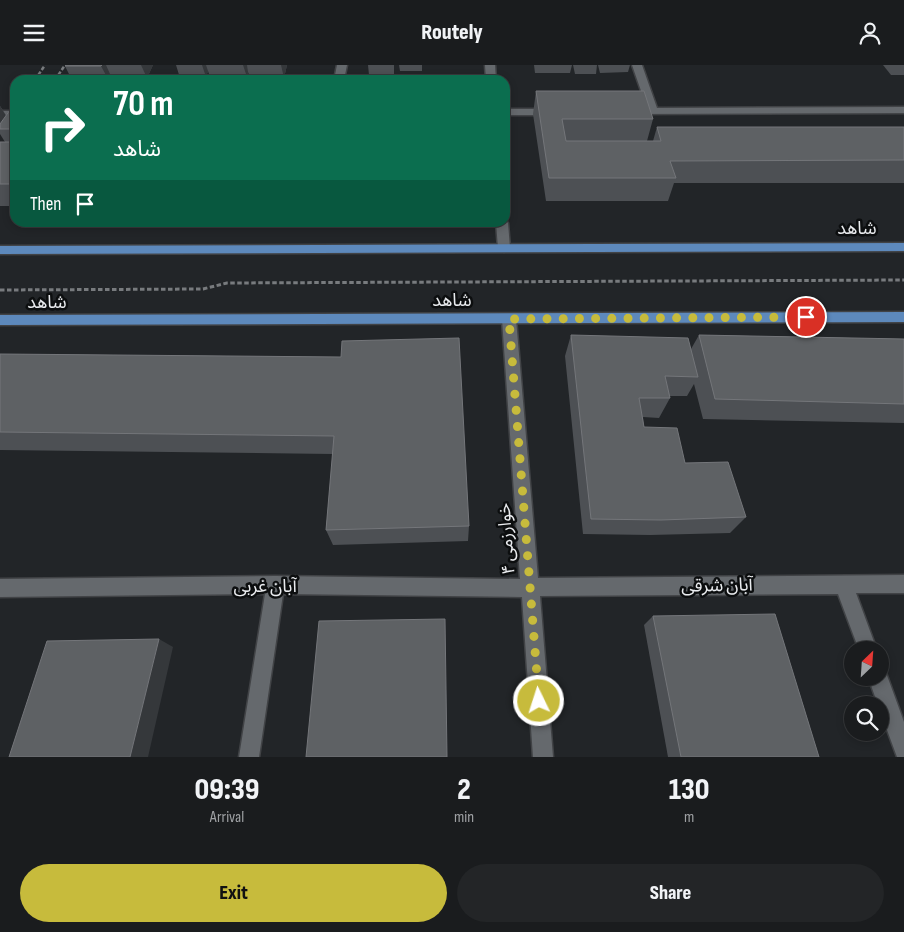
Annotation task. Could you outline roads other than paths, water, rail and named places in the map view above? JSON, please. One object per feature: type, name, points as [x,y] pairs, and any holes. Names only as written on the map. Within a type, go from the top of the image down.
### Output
[{"type":"main road","name":"شاهد","points":[[0,250],[904,247]]},
{"type":"main road","name":"شاهد","points":[[0,321],[904,317]]},
{"type":"street","points":[[637,65],[653,111]]},
{"type":"street","points":[[623,111],[904,110]]},
{"type":"street","points":[[510,112],[564,112]]},
{"type":"street","points":[[502,227],[504,248]]},
{"type":"street","name":"خوارزمی ۴","points":[[509,319],[543,757]]},
{"type":"street","points":[[843,584],[865,641]]},
{"type":"street","name":"آبان شرقی","points":[[530,588],[904,584]]},
{"type":"street","points":[[249,757],[275,585]]},
{"type":"street","name":"آبان غربی","points":[[0,588],[275,585],[530,588]]},
{"type":"street","points":[[881,686],[904,750]]}]
